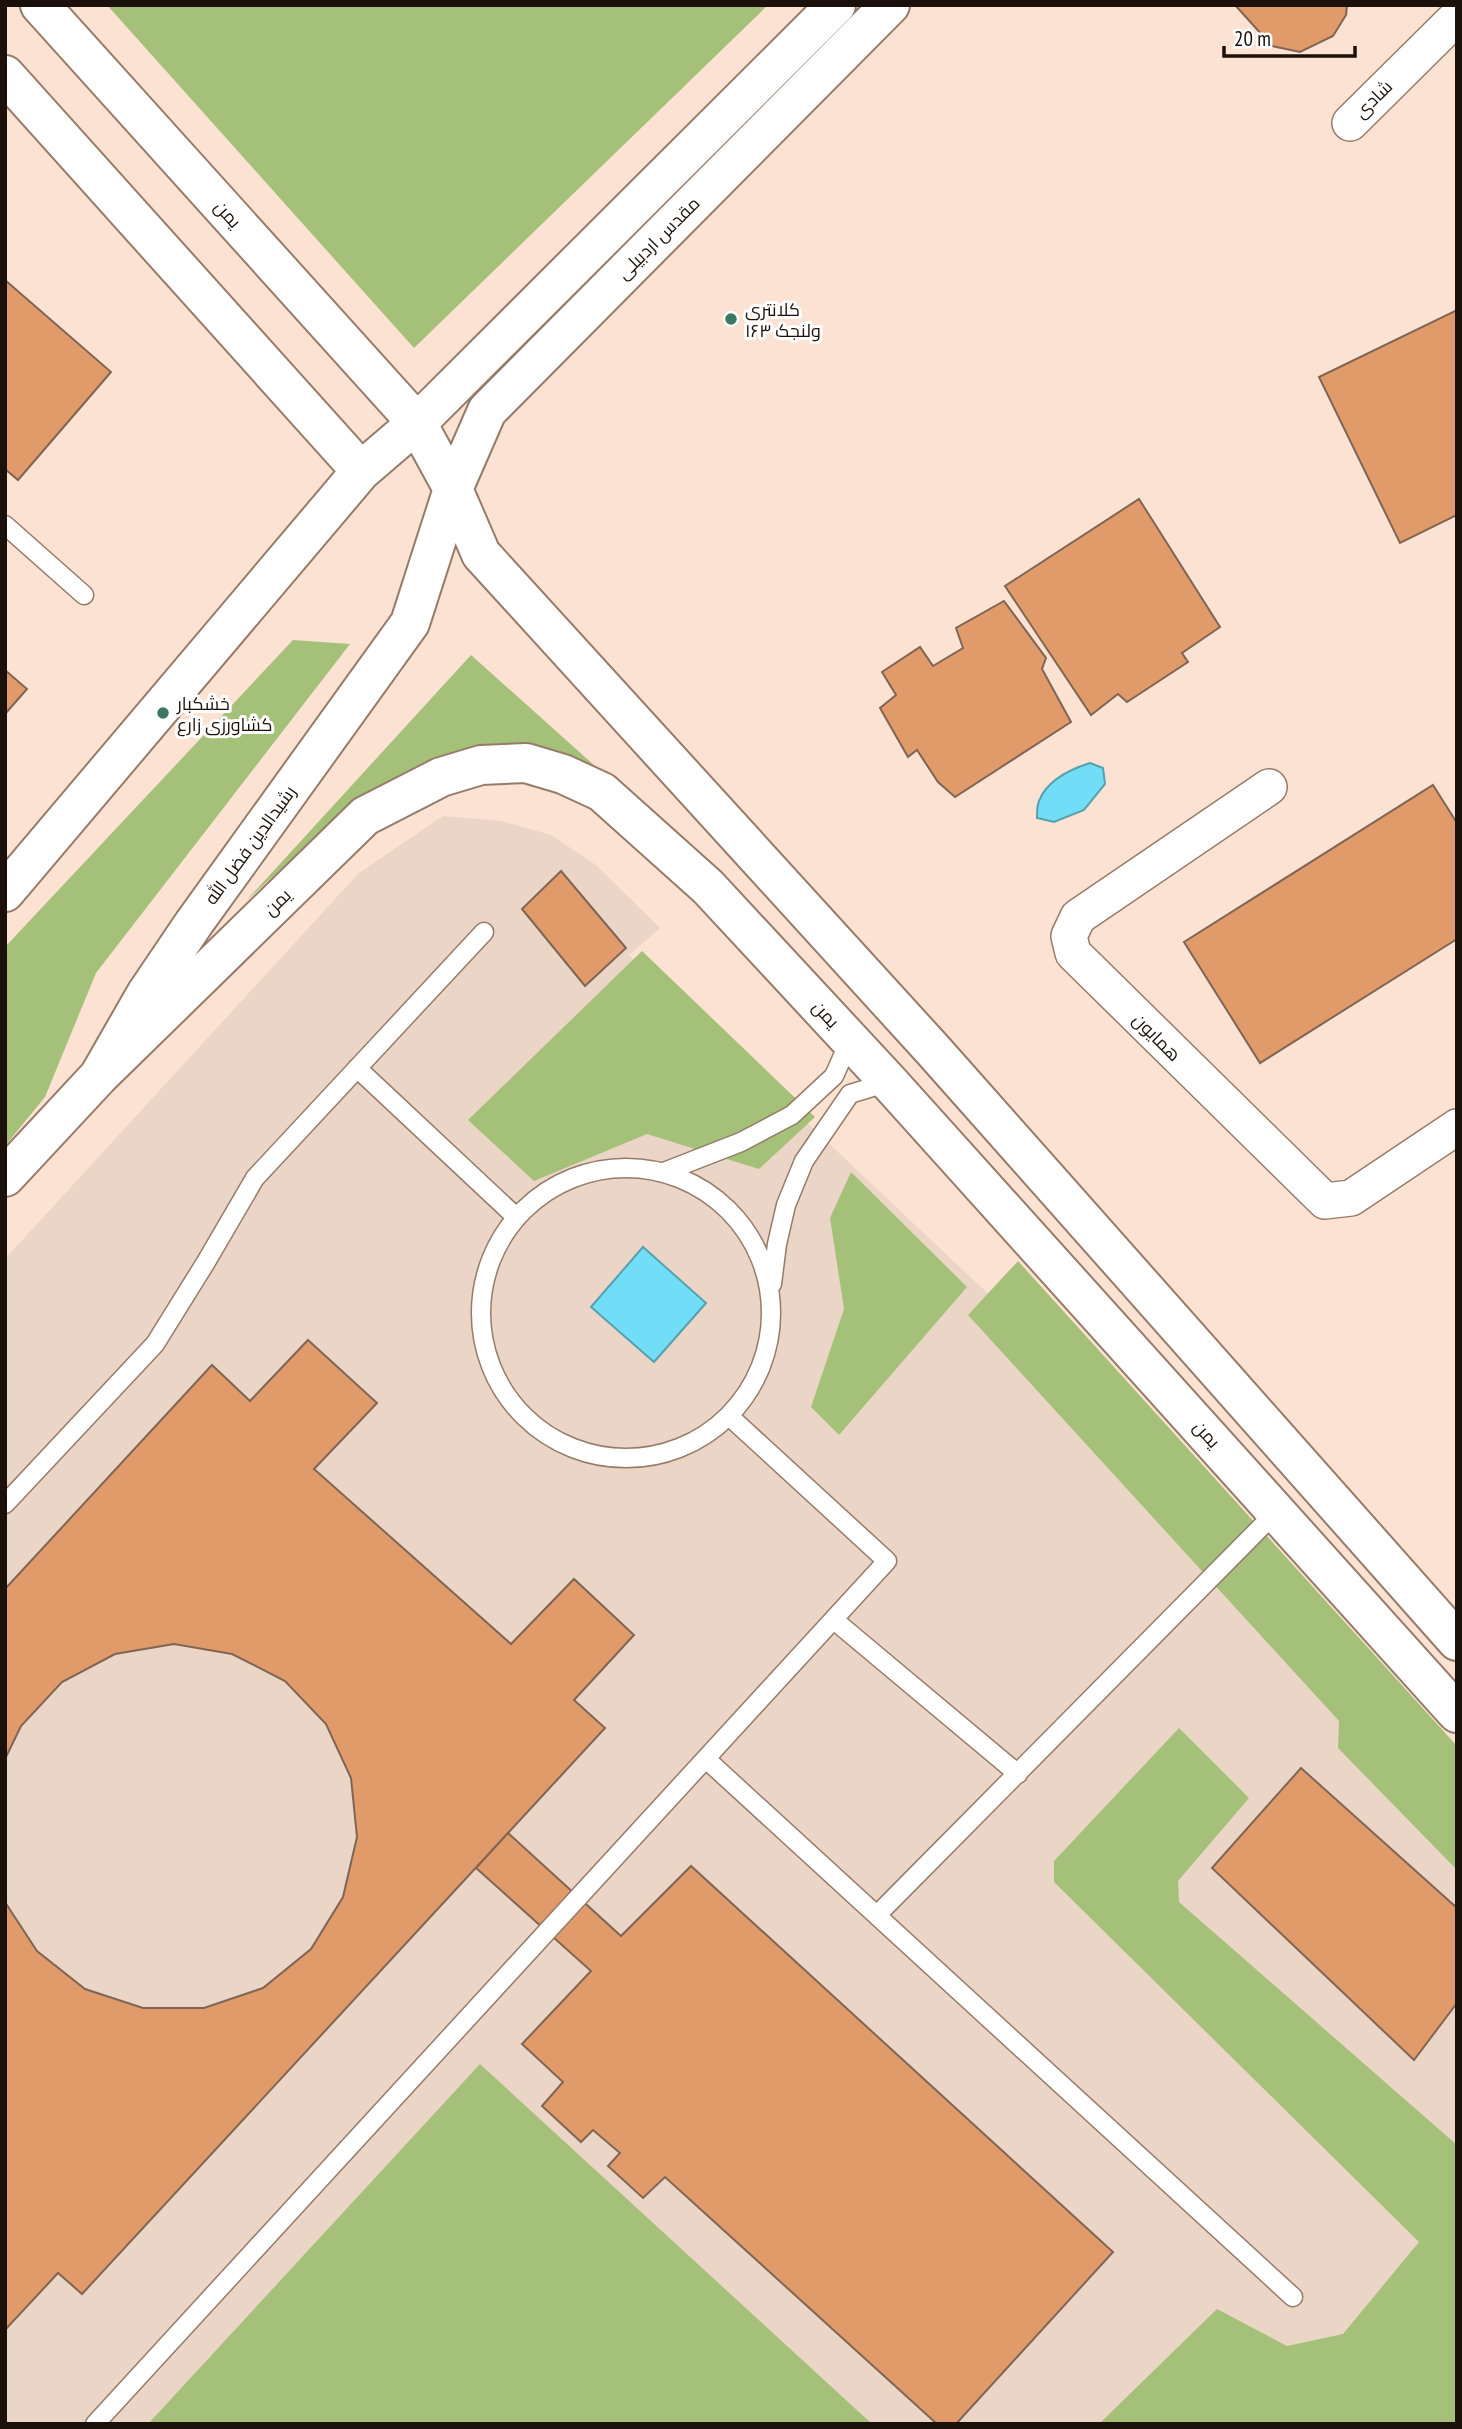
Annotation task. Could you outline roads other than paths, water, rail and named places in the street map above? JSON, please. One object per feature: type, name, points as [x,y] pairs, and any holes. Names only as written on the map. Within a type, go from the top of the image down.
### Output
[{"type":"main road","name":"یمن","points":[[40,5],[417,423],[453,489]]},
{"type":"main road","points":[[5,892],[361,471],[417,423],[836,5]]},
{"type":"main road","name":"مقدس اردبیلی","points":[[453,489],[486,411],[890,5]]},
{"type":"main road","points":[[5,75],[361,471]]},
{"type":"main road","points":[[453,489],[481,554],[942,1060],[1457,1641]]},
{"type":"main road","name":"رشیدالدین فضل الله","points":[[5,1177],[99,1076],[146,994],[194,923],[410,623],[453,489]]},
{"type":"main road","name":"یمن","points":[[99,1076],[365,816],[440,777],[481,765],[526,763],[563,774],[602,792],[708,887],[889,1082],[1457,1713]]},
{"type":"street","name":"شادی","points":[[1350,123],[1457,16]]},
{"type":"street","name":"همایون","points":[[1269,787],[1078,916],[1069,936],[1073,953],[1325,1201],[1351,1198],[1457,1127]]},
{"type":"lane","points":[[5,525],[84,595]]},
{"type":"lane","points":[[5,1504],[155,1344],[255,1178],[484,932]]},
{"type":"lane","points":[[664,1172],[741,1142],[792,1115],[834,1076],[850,1040]]},
{"type":"lane","points":[[357,1068],[516,1217]]},
{"type":"lane","points":[[771,1294],[759,1253],[736,1217],[704,1189],[664,1172],[623,1167],[584,1173],[547,1190],[516,1217],[492,1255],[480,1297],[482,1343],[498,1384],[526,1420],[562,1445],[606,1457],[650,1456],[693,1442],[729,1416],[755,1380],[769,1339],[777,1244],[786,1205],[804,1161],[850,1094],[889,1082]]},
{"type":"lane","points":[[95,2424],[887,1561],[729,1416]]},
{"type":"lane","points":[[877,1915],[1277,1511]]},
{"type":"lane","points":[[834,1620],[1018,1774]]},
{"type":"lane","points":[[706,1759],[1293,2297]]},
{"type":"water","points":[[1090,763],[1103,768],[1105,784],[1084,810],[1054,822],[1037,818],[1038,803],[1048,787],[1068,772]]},
{"type":"water","points":[[643,1247],[706,1303],[654,1362],[591,1307]]},
{"type":"place","name":"کلانتری ۱۶۳ ولنجک","points":[[731,319]]},
{"type":"place","name":"خشکبار کشاورزی زارع","points":[[163,713]]}]
